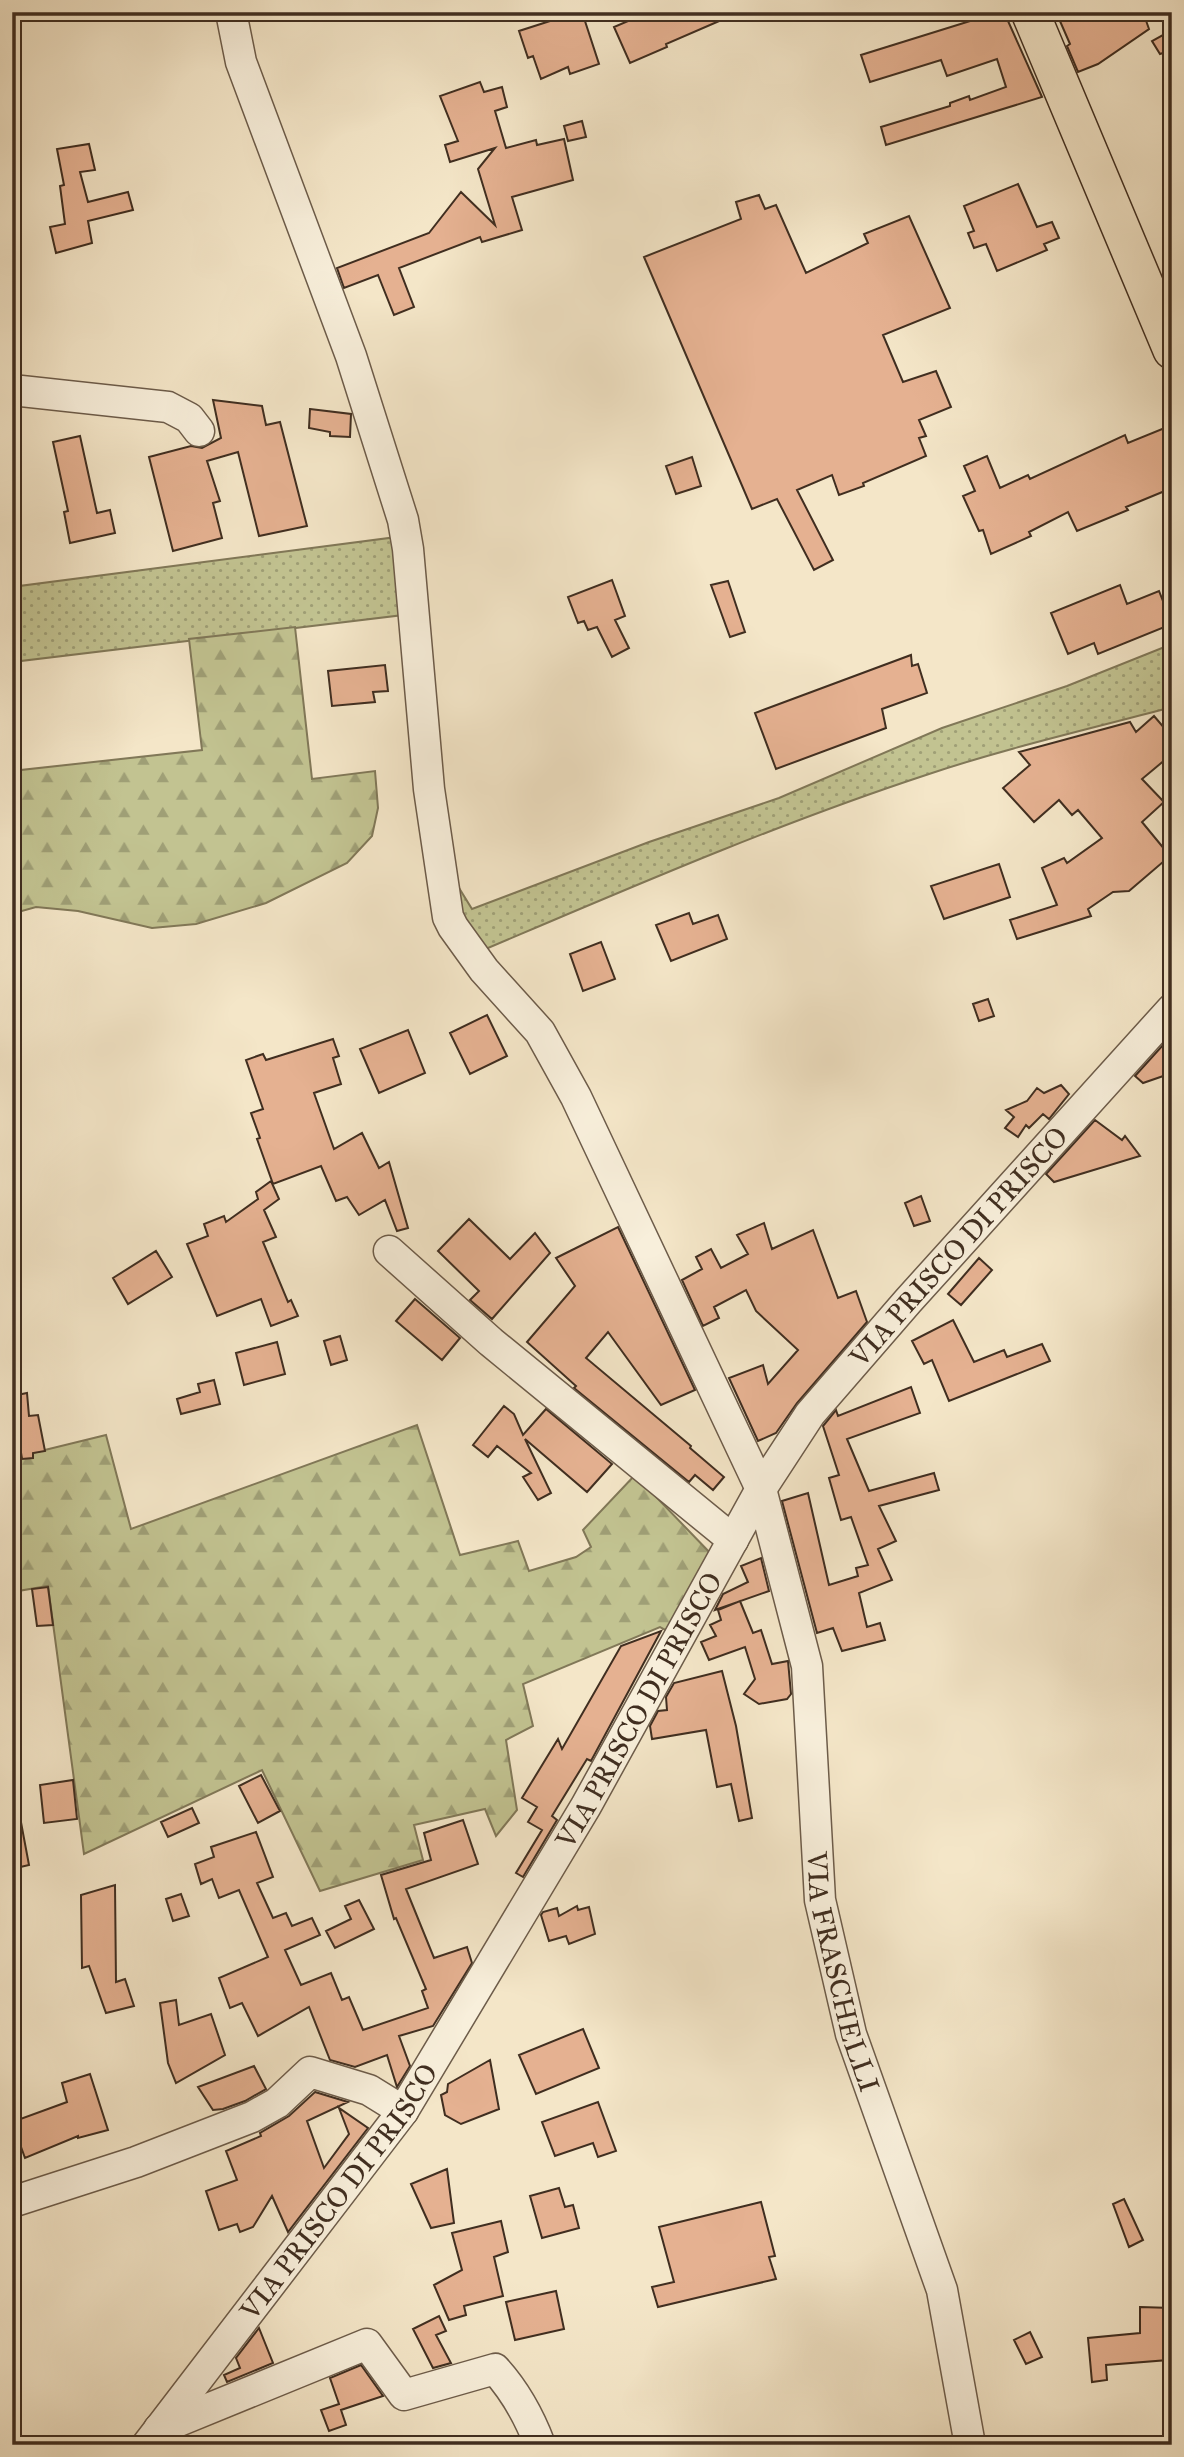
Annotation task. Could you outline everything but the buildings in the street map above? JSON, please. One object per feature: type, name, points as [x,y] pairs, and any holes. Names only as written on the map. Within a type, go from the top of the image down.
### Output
[{"type":"main road","points":[[1030,12],[1172,350]]},
{"type":"street","name":"VIA FRASCHELLI","points":[[231,12],[241,62],[351,356],[403,520],[408,549],[429,789],[448,917],[484,970],[540,1032],[576,1097],[761,1489],[807,1666],[820,1900],[851,2034],[942,2290],[970,2445]]},
{"type":"street","points":[[12,390],[168,407],[188,418],[199,431]]},
{"type":"street","name":"VIA PRISCO DI PRISCO","points":[[153,2437],[403,2111],[586,1805],[761,1489],[810,1414],[908,1301],[1172,1009]]},
{"type":"street","points":[[389,1251],[491,1342],[733,1540]]},
{"type":"street","points":[[12,2202],[136,2162],[253,2117],[278,2103],[310,2073],[369,2090],[403,2111]]},
{"type":"street","points":[[153,2437],[367,2344],[404,2395],[495,2369],[513,2388],[540,2445]]},
{"type":"green space","points":[[397,537],[403,615],[12,662],[12,587]]},
{"type":"green space","points":[[295,627],[312,779],[375,771],[378,808],[372,836],[347,863],[266,903],[196,924],[152,928],[78,911],[36,907],[18,912],[12,927],[12,771],[202,750],[189,639]]},
{"type":"green space","points":[[1172,644],[1172,707],[987,756],[869,794],[701,858],[481,951],[459,915],[456,883],[472,909],[649,842],[779,798],[942,728],[1067,686]]},
{"type":"green space","points":[[417,1425],[460,1555],[518,1541],[529,1571],[576,1557],[591,1547],[583,1530],[635,1475],[714,1557],[671,1633],[660,1627],[523,1684],[533,1726],[506,1740],[517,1810],[496,1836],[485,1809],[414,1825],[423,1860],[320,1891],[262,1770],[84,1854],[48,1586],[12,1592],[12,1458],[106,1435],[131,1529]]}]
